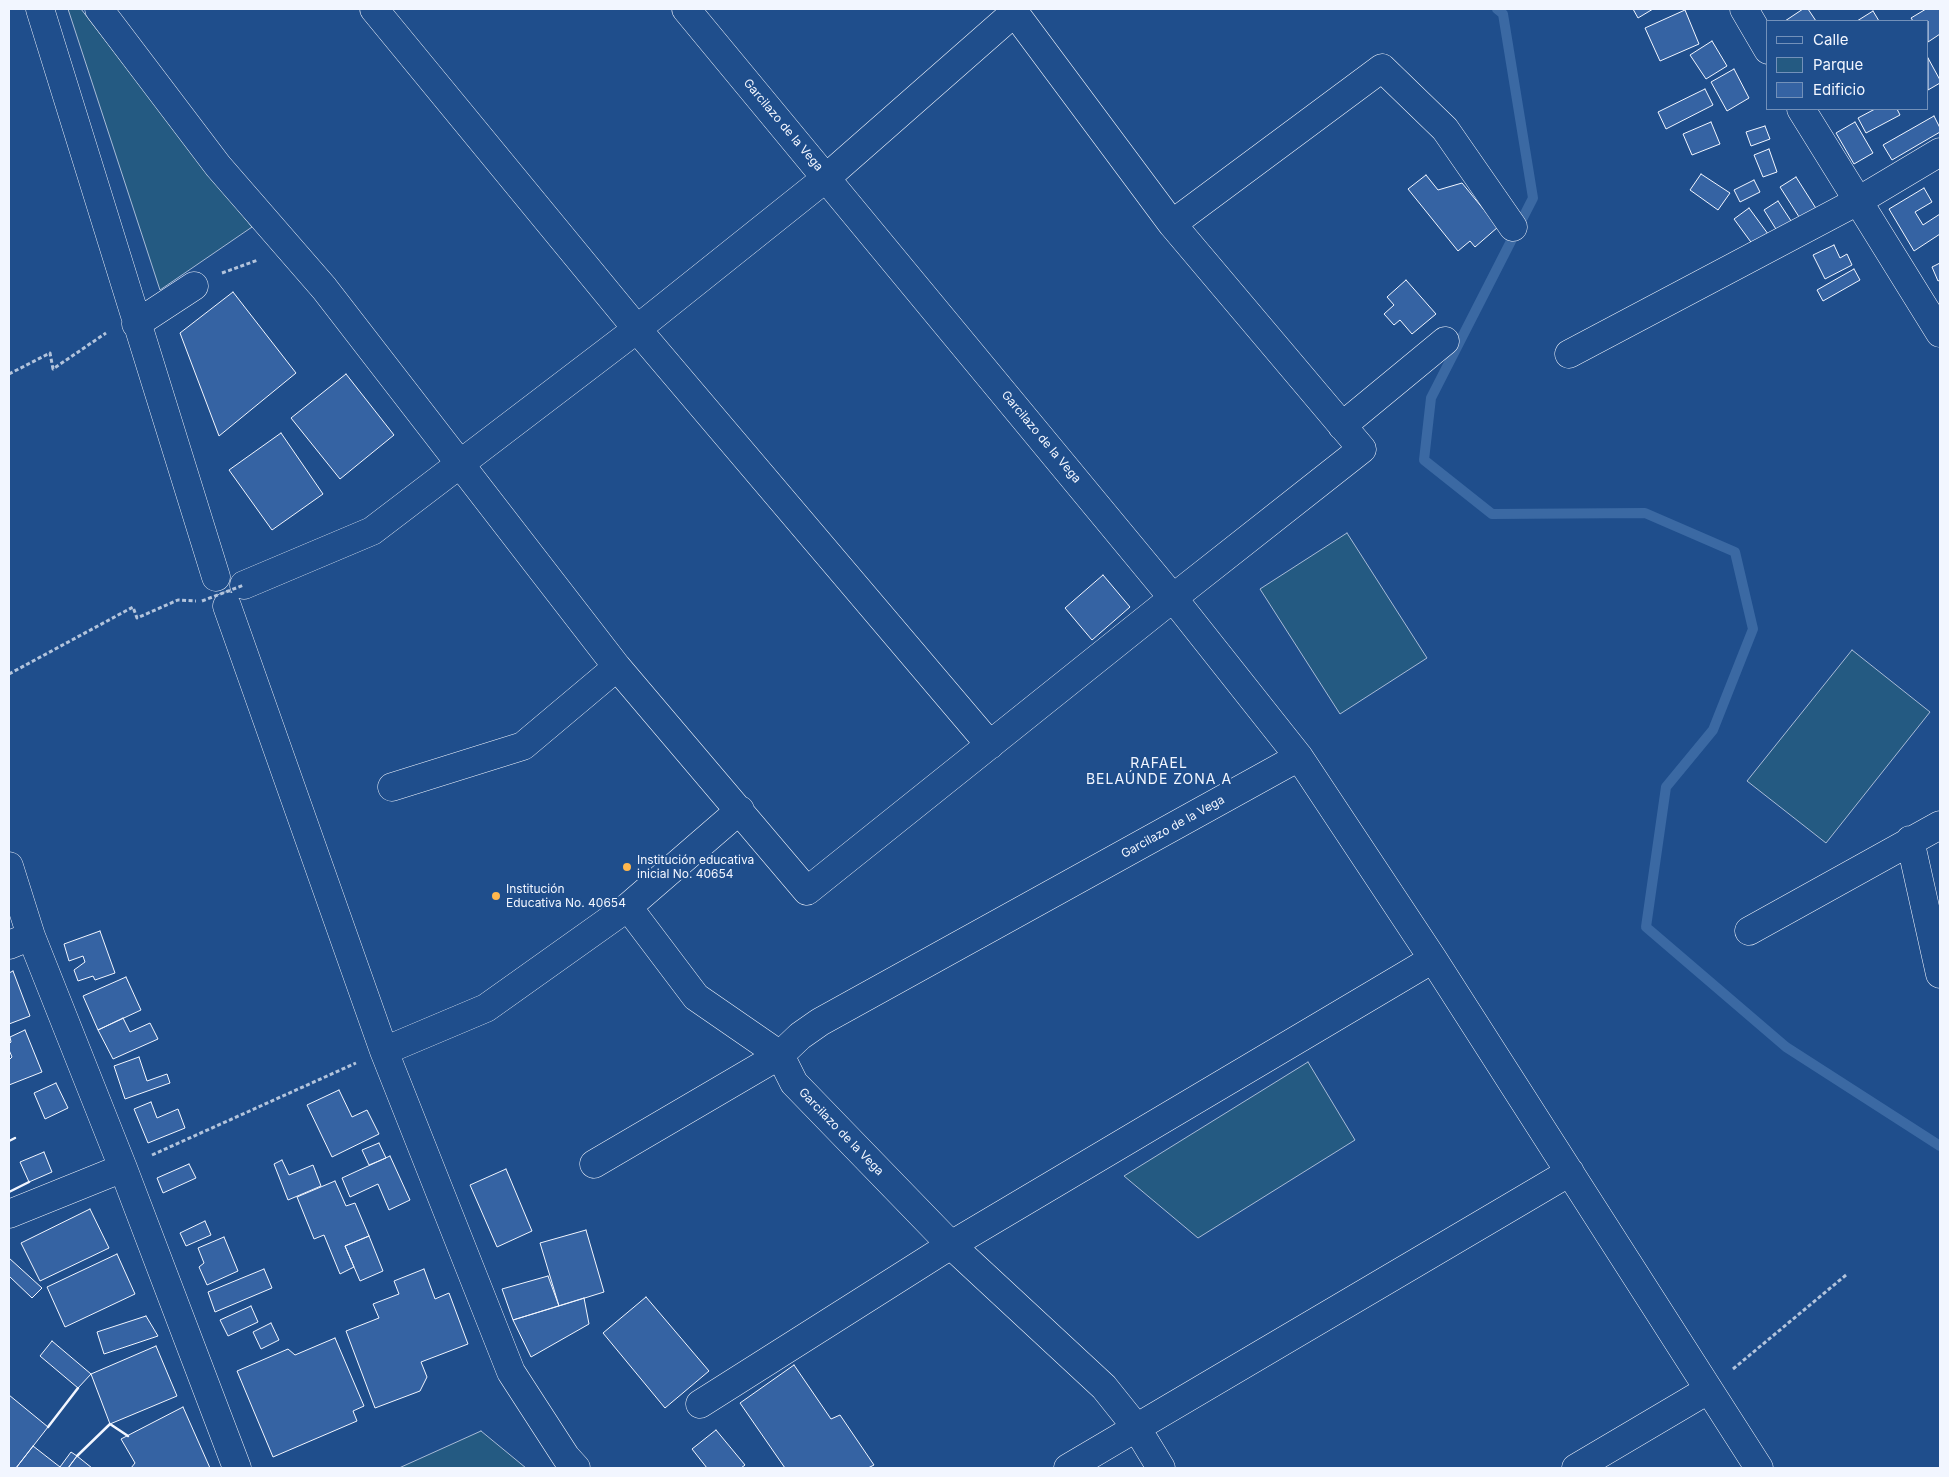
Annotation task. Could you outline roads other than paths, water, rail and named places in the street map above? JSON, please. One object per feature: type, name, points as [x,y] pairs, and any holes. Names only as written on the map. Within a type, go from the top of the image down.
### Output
[{"type":"street","points":[[40,9],[216,577]]},
{"type":"street","points":[[99,9],[218,166],[324,288],[459,465],[617,667],[807,891],[1362,449],[1172,224],[1014,10],[826,178],[637,329],[459,465],[372,531],[244,585]]},
{"type":"street","points":[[374,9],[637,329],[990,744]]},
{"type":"street","name":"Garcilazo de la Vega","points":[[686,9],[1173,598],[1299,757],[820,1022],[800,1036],[780,1055],[794,1083],[951,1245],[1104,1387],[1136,1427],[1160,1468]]},
{"type":"street","points":[[1744,9],[1766,47]]},
{"type":"street","points":[[1172,224],[1382,68],[1445,129],[1513,227]]},
{"type":"street","points":[[1802,110],[1940,333]]},
{"type":"street","points":[[1569,354],[1858,201],[1940,152]]},
{"type":"street","points":[[135,319],[194,286]]},
{"type":"street","points":[[1342,426],[1445,341]]},
{"type":"street","points":[[215,604],[384,1051],[511,1372],[566,1457],[576,1468]]},
{"type":"street","points":[[392,787],[523,746],[617,667]]},
{"type":"street","points":[[1299,757],[1433,959],[1759,1468]]},
{"type":"street","points":[[384,1051],[486,1008],[628,907],[740,810]]},
{"type":"street","points":[[1749,931],[1940,825]]},
{"type":"street","points":[[1910,840],[1940,974]]},
{"type":"street","points":[[9,866],[20,941],[123,1168],[237,1468]]},
{"type":"street","points":[[594,1164],[780,1055],[696,997],[628,907]]},
{"type":"street","points":[[700,1404],[951,1245],[1433,959]]},
{"type":"street","points":[[9,1214],[123,1168]]},
{"type":"street","points":[[1068,1468],[1570,1172]]},
{"type":"street","points":[[1576,1468],[1708,1390]]},
{"type":"waterway","points":[[1497,9],[1503,14],[1533,198],[1431,398],[1424,460],[1492,514],[1645,513],[1735,552],[1753,629],[1713,730],[1666,787],[1646,927],[1786,1047],[1940,1146]]},
{"type":"place","name":"Institución educativa inicial No. 40654","points":[[627,867]]},
{"type":"place","name":"Institución Educativa No. 40654","points":[[496,896]]},
{"type":"district","name":"RAFAEL BELAÚNDE ZONA A","points":[[1159,772]]}]
